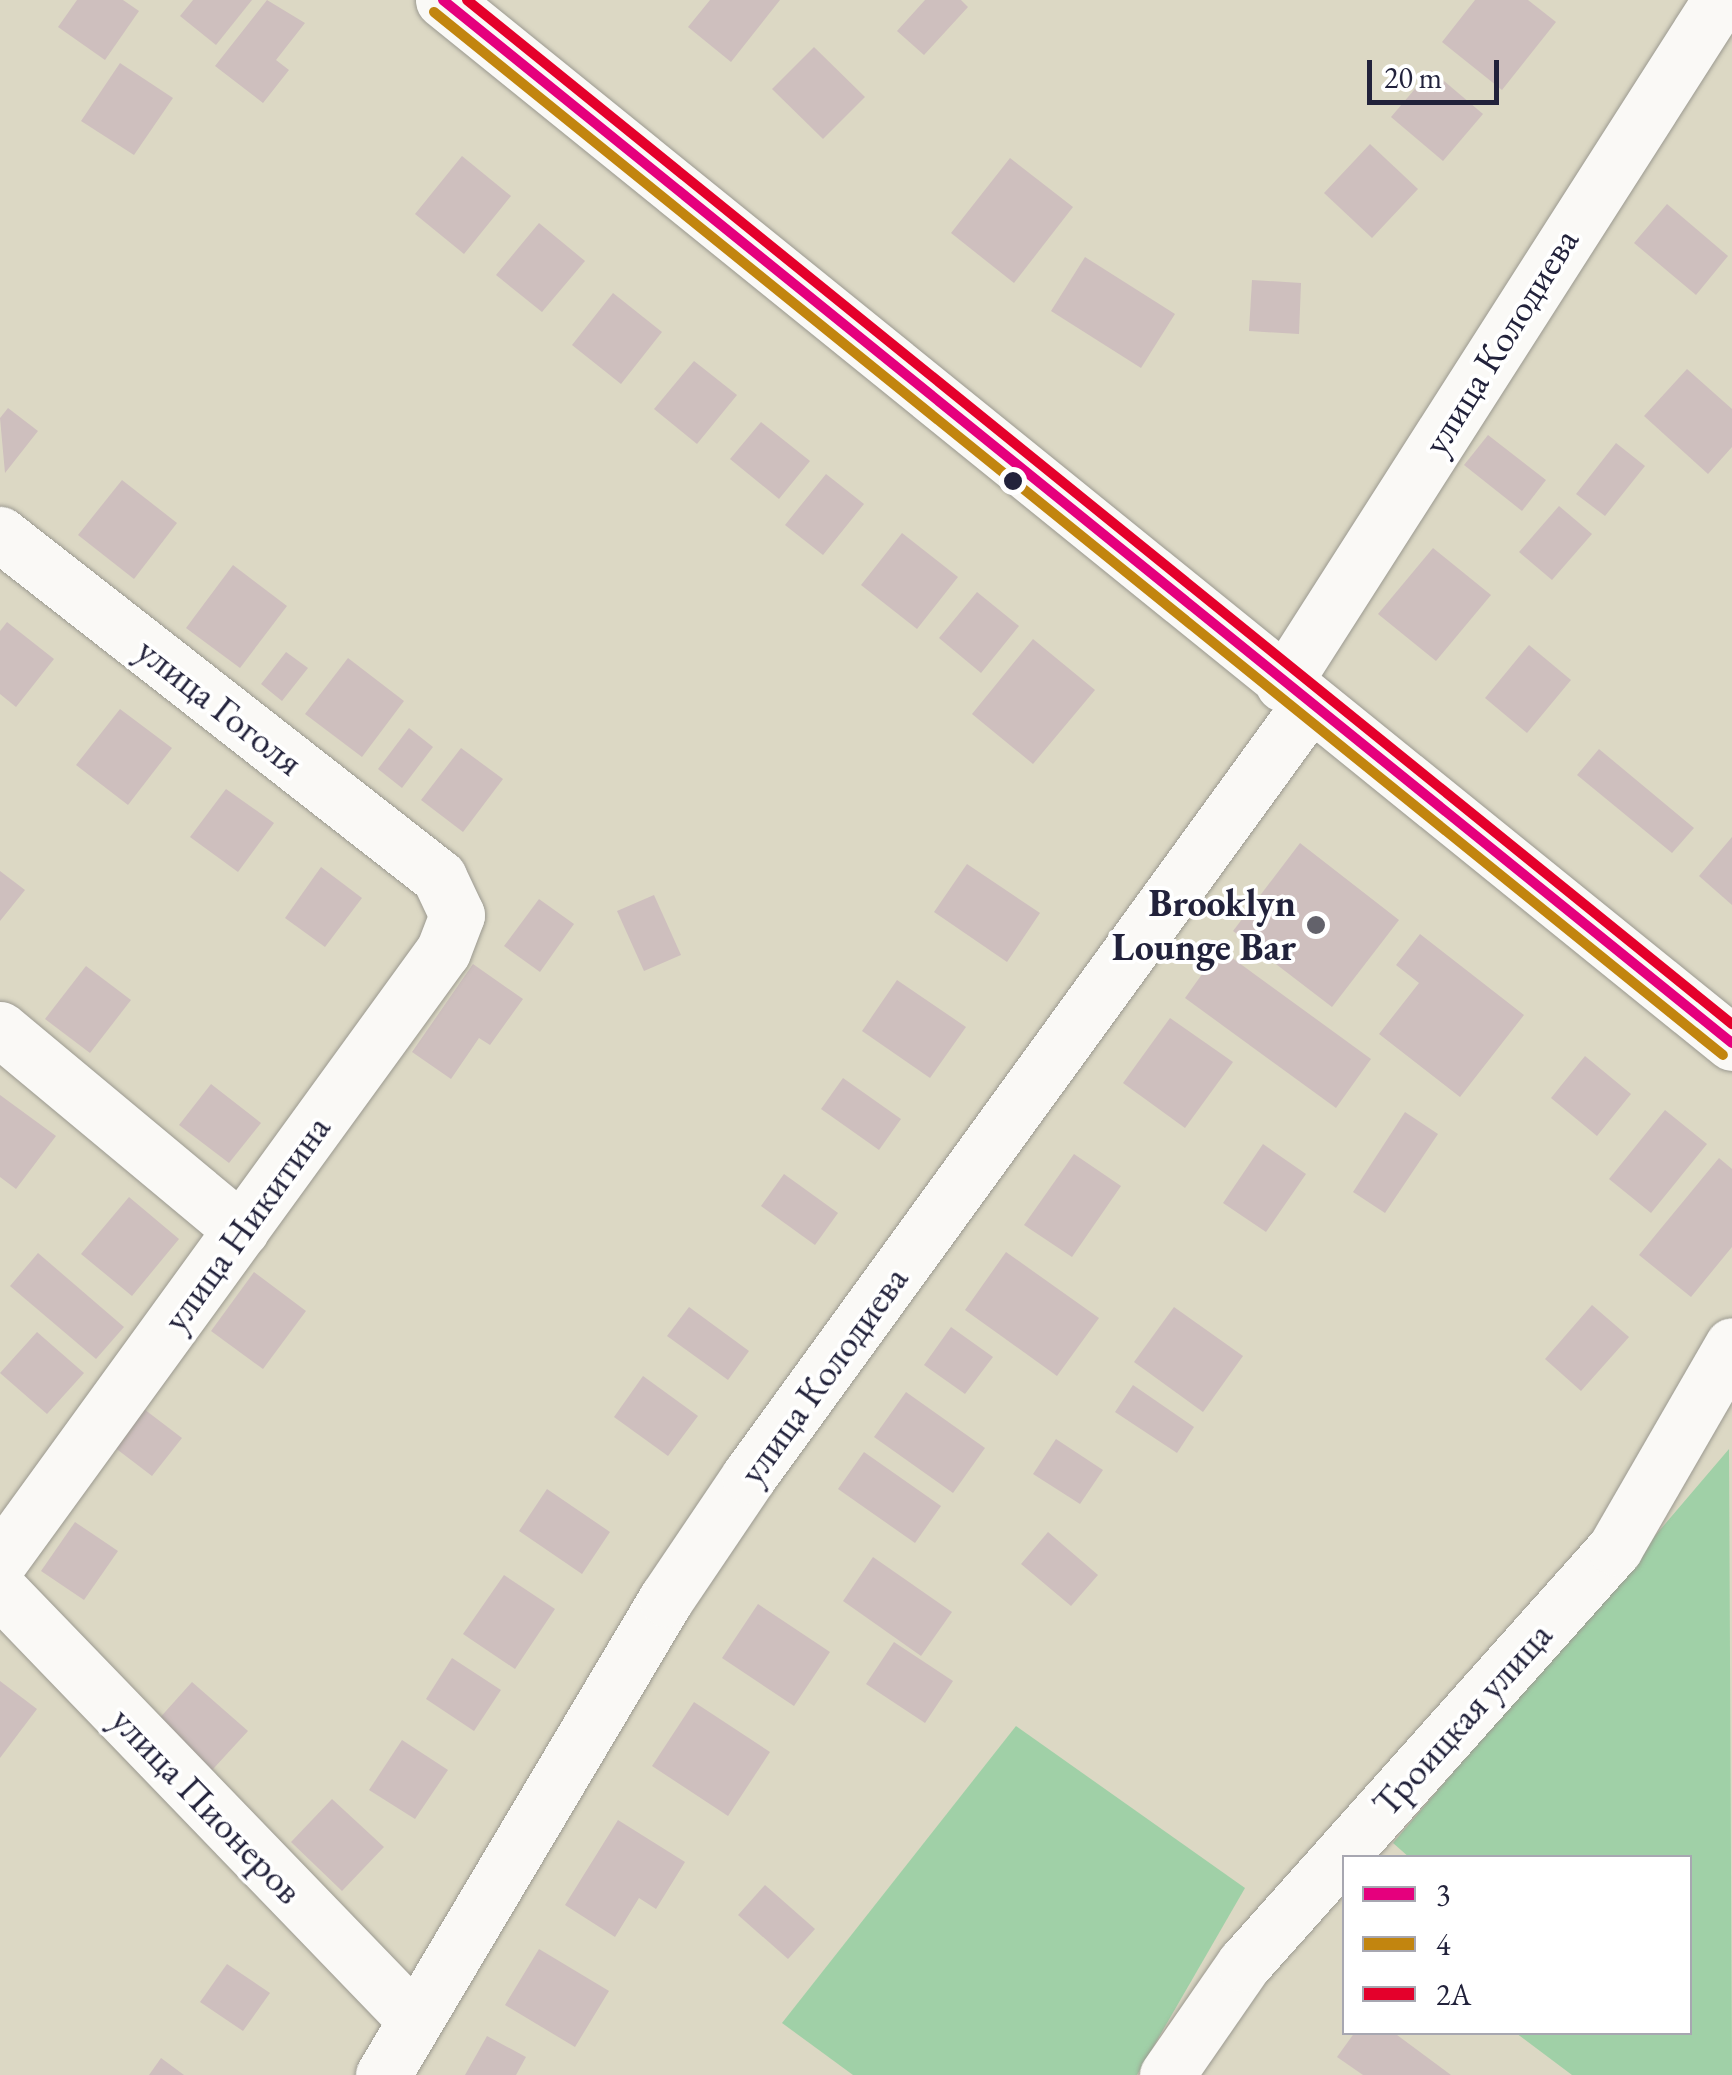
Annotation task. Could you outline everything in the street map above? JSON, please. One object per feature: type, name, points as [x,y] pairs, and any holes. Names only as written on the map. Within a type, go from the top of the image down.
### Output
[{"type":"street","points":[[443,0],[1732,1043]]},
{"type":"street","name":"улица Колодиева","points":[[383,2075],[666,1599],[1296,694],[1720,0]]},
{"type":"street","name":"улица Гоголя","points":[[0,534],[440,877]]},
{"type":"street","name":"улица Никитина","points":[[0,1561],[454,936],[454,897],[440,877]]},
{"type":"street","points":[[0,1029],[241,1230]]},
{"type":"street","name":"Троицкая улица","points":[[1183,2068],[1244,1964],[1615,1548],[1732,1345]]},
{"type":"street","name":"улица Пионеров","points":[[0,1590],[414,2019]]},
{"type":"green space","points":[[1729,1449],[1732,2075],[1572,2075],[1519,2035],[1692,2035],[1692,1855],[1407,1855],[1393,1843]]},
{"type":"green space","points":[[1016,1726],[1245,1888],[1137,2075],[853,2075],[782,2023]]},
{"type":"building","points":[[77,0],[123,0],[139,11],[105,60],[58,27]]},
{"type":"building","points":[[193,0],[252,0],[216,45],[180,16]]},
{"type":"building","points":[[267,0],[305,23],[276,60],[289,70],[263,103],[215,66]]},
{"type":"building","points":[[710,0],[780,0],[731,62],[688,27]]},
{"type":"building","points":[[925,0],[961,0],[968,7],[924,55],[897,31]]},
{"type":"building","points":[[1475,0],[1528,0],[1556,22],[1502,90],[1442,42]]},
{"type":"building","points":[[814,47],[865,97],[823,139],[772,89]]},
{"type":"building","points":[[120,63],[173,98],[134,155],[81,121]]},
{"type":"building","points":[[1431,70],[1483,114],[1443,161],[1391,117]]},
{"type":"building","points":[[1370,144],[1418,189],[1372,238],[1324,193]]},
{"type":"building","points":[[462,156],[511,196],[464,254],[415,214]]},
{"type":"building","points":[[1010,158],[1073,207],[1014,283],[951,233]]},
{"type":"building","points":[[1667,204],[1728,256],[1696,295],[1634,243]]},
{"type":"building","points":[[539,223],[585,261],[542,312],[496,275]]},
{"type":"building","points":[[1085,257],[1175,314],[1141,368],[1051,311]]},
{"type":"building","points":[[1252,280],[1301,283],[1299,334],[1249,331]]},
{"type":"building","points":[[613,293],[662,332],[621,384],[572,345]]},
{"type":"building","points":[[694,361],[737,395],[697,444],[654,409]]},
{"type":"building","points":[[1687,369],[1732,409],[1732,447],[1708,474],[1644,416]]},
{"type":"building","points":[[8,408],[38,431],[5,473],[0,418]]},
{"type":"building","points":[[761,422],[810,461],[779,499],[730,459]]},
{"type":"building","points":[[1488,435],[1546,480],[1522,511],[1464,465]]},
{"type":"building","points":[[1616,443],[1645,466],[1605,516],[1576,494]]},
{"type":"building","points":[[826,474],[864,504],[823,555],[785,525]]},
{"type":"building","points":[[122,480],[177,523],[134,579],[78,535]]},
{"type":"building","points":[[1559,506],[1592,534],[1552,580],[1519,552]]},
{"type":"building","points":[[902,533],[958,577],[917,629],[861,585]]},
{"type":"building","points":[[1433,548],[1491,595],[1436,661],[1378,614]]},
{"type":"building","points":[[233,565],[287,606],[240,668],[186,628]]},
{"type":"building","points":[[977,592],[1019,626],[981,673],[939,638]]},
{"type":"building","points":[[7,622],[54,659],[16,707],[0,694],[0,631]]},
{"type":"building","points":[[1033,639],[1095,690],[1033,764],[972,714]]},
{"type":"building","points":[[1529,645],[1571,680],[1527,733],[1485,698]]},
{"type":"building","points":[[286,652],[308,668],[282,701],[261,684]]},
{"type":"building","points":[[348,658],[404,701],[362,757],[305,714]]},
{"type":"building","points":[[120,709],[172,748],[128,805],[76,765]]},
{"type":"building","points":[[409,728],[433,747],[402,788],[378,769]]},
{"type":"building","points":[[461,748],[503,779],[463,832],[421,800]]},
{"type":"building","points":[[1599,749],[1694,828],[1672,853],[1577,775]]},
{"type":"building","points":[[226,789],[274,823],[238,872],[190,837]]},
{"type":"building","points":[[1732,837],[1732,905],[1699,876]]},
{"type":"building","name":"Brooklyn Lounge Bar","points":[[1300,843],[1399,920],[1332,1007],[1233,931]]},
{"type":"building","points":[[967,864],[1040,913],[1007,962],[934,912]]},
{"type":"building","points":[[321,867],[362,898],[325,947],[285,918]]},
{"type":"building","points":[[0,871],[25,890],[0,921]]},
{"type":"building","points":[[654,895],[681,955],[644,971],[617,911]]},
{"type":"building","points":[[539,899],[574,924],[540,972],[504,946]]},
{"type":"building","points":[[1420,934],[1524,1015],[1460,1097],[1379,1034],[1419,983],[1396,965]]},
{"type":"building","points":[[1220,949],[1371,1059],[1336,1108],[1185,998]]},
{"type":"building","points":[[473,964],[523,999],[490,1045],[479,1038],[451,1079],[412,1052]]},
{"type":"building","points":[[86,966],[131,1000],[90,1053],[45,1019]]},
{"type":"building","points":[[897,980],[966,1027],[930,1078],[862,1031]]},
{"type":"building","points":[[1170,1018],[1233,1062],[1185,1128],[1123,1083]]},
{"type":"building","points":[[1585,1056],[1631,1094],[1597,1136],[1551,1098]]},
{"type":"building","points":[[843,1078],[901,1119],[879,1150],[821,1109]]},
{"type":"building","points":[[211,1084],[261,1123],[229,1163],[179,1125]]},
{"type":"building","points":[[0,1095],[56,1136],[16,1189],[0,1177]]},
{"type":"building","points":[[1665,1110],[1707,1144],[1651,1213],[1609,1179]]},
{"type":"building","points":[[1405,1112],[1438,1134],[1385,1213],[1353,1192]]},
{"type":"building","points":[[1263,1144],[1306,1174],[1266,1232],[1223,1203]]},
{"type":"building","points":[[1074,1154],[1121,1186],[1072,1257],[1024,1225]]},
{"type":"building","points":[[1719,1158],[1732,1169],[1732,1247],[1691,1297],[1639,1255]]},
{"type":"building","points":[[784,1174],[838,1213],[815,1245],[761,1206]]},
{"type":"building","points":[[129,1197],[179,1239],[132,1296],[81,1254]]},
{"type":"building","points":[[1006,1252],[1099,1318],[1057,1376],[965,1310]]},
{"type":"building","points":[[38,1253],[124,1327],[96,1359],[10,1286]]},
{"type":"building","points":[[254,1272],[306,1311],[263,1369],[211,1331]]},
{"type":"building","points":[[1592,1305],[1629,1337],[1581,1391],[1545,1359]]},
{"type":"building","points":[[689,1307],[749,1351],[728,1380],[667,1336]]},
{"type":"building","points":[[1174,1307],[1243,1356],[1203,1412],[1134,1362]]},
{"type":"building","points":[[951,1327],[993,1357],[965,1394],[924,1365]]},
{"type":"building","points":[[37,1332],[84,1373],[47,1414],[0,1373]]},
{"type":"building","points":[[643,1376],[698,1416],[668,1456],[614,1417]]},
{"type":"building","points":[[1133,1385],[1194,1427],[1177,1453],[1115,1412]]},
{"type":"building","points":[[906,1392],[985,1448],[953,1493],[874,1437]]},
{"type":"building","points":[[140,1406],[182,1438],[152,1476],[110,1444]]},
{"type":"building","points":[[1056,1439],[1103,1470],[1080,1504],[1033,1474]]},
{"type":"building","points":[[864,1452],[941,1506],[915,1543],[838,1489]]},
{"type":"building","points":[[547,1489],[610,1532],[582,1574],[519,1531]]},
{"type":"building","points":[[75,1522],[118,1551],[84,1600],[41,1571]]},
{"type":"building","points":[[1048,1532],[1098,1575],[1071,1606],[1021,1564]]},
{"type":"building","points":[[873,1557],[952,1612],[921,1656],[843,1601]]},
{"type":"building","points":[[504,1575],[555,1609],[515,1669],[463,1634]]},
{"type":"building","points":[[758,1604],[830,1652],[794,1706],[722,1658]]},
{"type":"building","points":[[894,1642],[953,1681],[925,1723],[866,1684]]},
{"type":"building","points":[[452,1658],[501,1690],[474,1731],[426,1699]]},
{"type":"building","points":[[0,1681],[37,1709],[0,1758]]},
{"type":"building","points":[[192,1682],[248,1731],[203,1780],[148,1731]]},
{"type":"building","points":[[694,1702],[770,1752],[728,1816],[652,1766]]},
{"type":"building","points":[[402,1740],[448,1770],[415,1819],[369,1790]]},
{"type":"building","points":[[332,1799],[384,1847],[342,1891],[291,1842]]},
{"type":"building","points":[[618,1820],[685,1862],[656,1909],[639,1898],[615,1937],[565,1905]]},
{"type":"building","points":[[765,1885],[815,1929],[788,1959],[738,1915]]},
{"type":"building","points":[[539,1949],[609,1991],[575,2047],[505,2005]]},
{"type":"building","points":[[227,1964],[270,1993],[243,2031],[200,2002]]},
{"type":"building","points":[[1353,2035],[1397,2035],[1451,2075],[1363,2075],[1337,2057]]},
{"type":"building","points":[[487,2036],[526,2057],[516,2075],[465,2075]]},
{"type":"building","points":[[161,2058],[184,2075],[149,2075]]},
{"type":"transit line","name":"3","points":[[443,0],[1732,1043]]},
{"type":"transit line","name":"2А","points":[[467,0],[1732,1024]]},
{"type":"transit line","name":"4","points":[[434,12],[1723,1055]]},
{"type":"place","name":"Brooklyn Lounge Bar","points":[[1316,925]]}]
